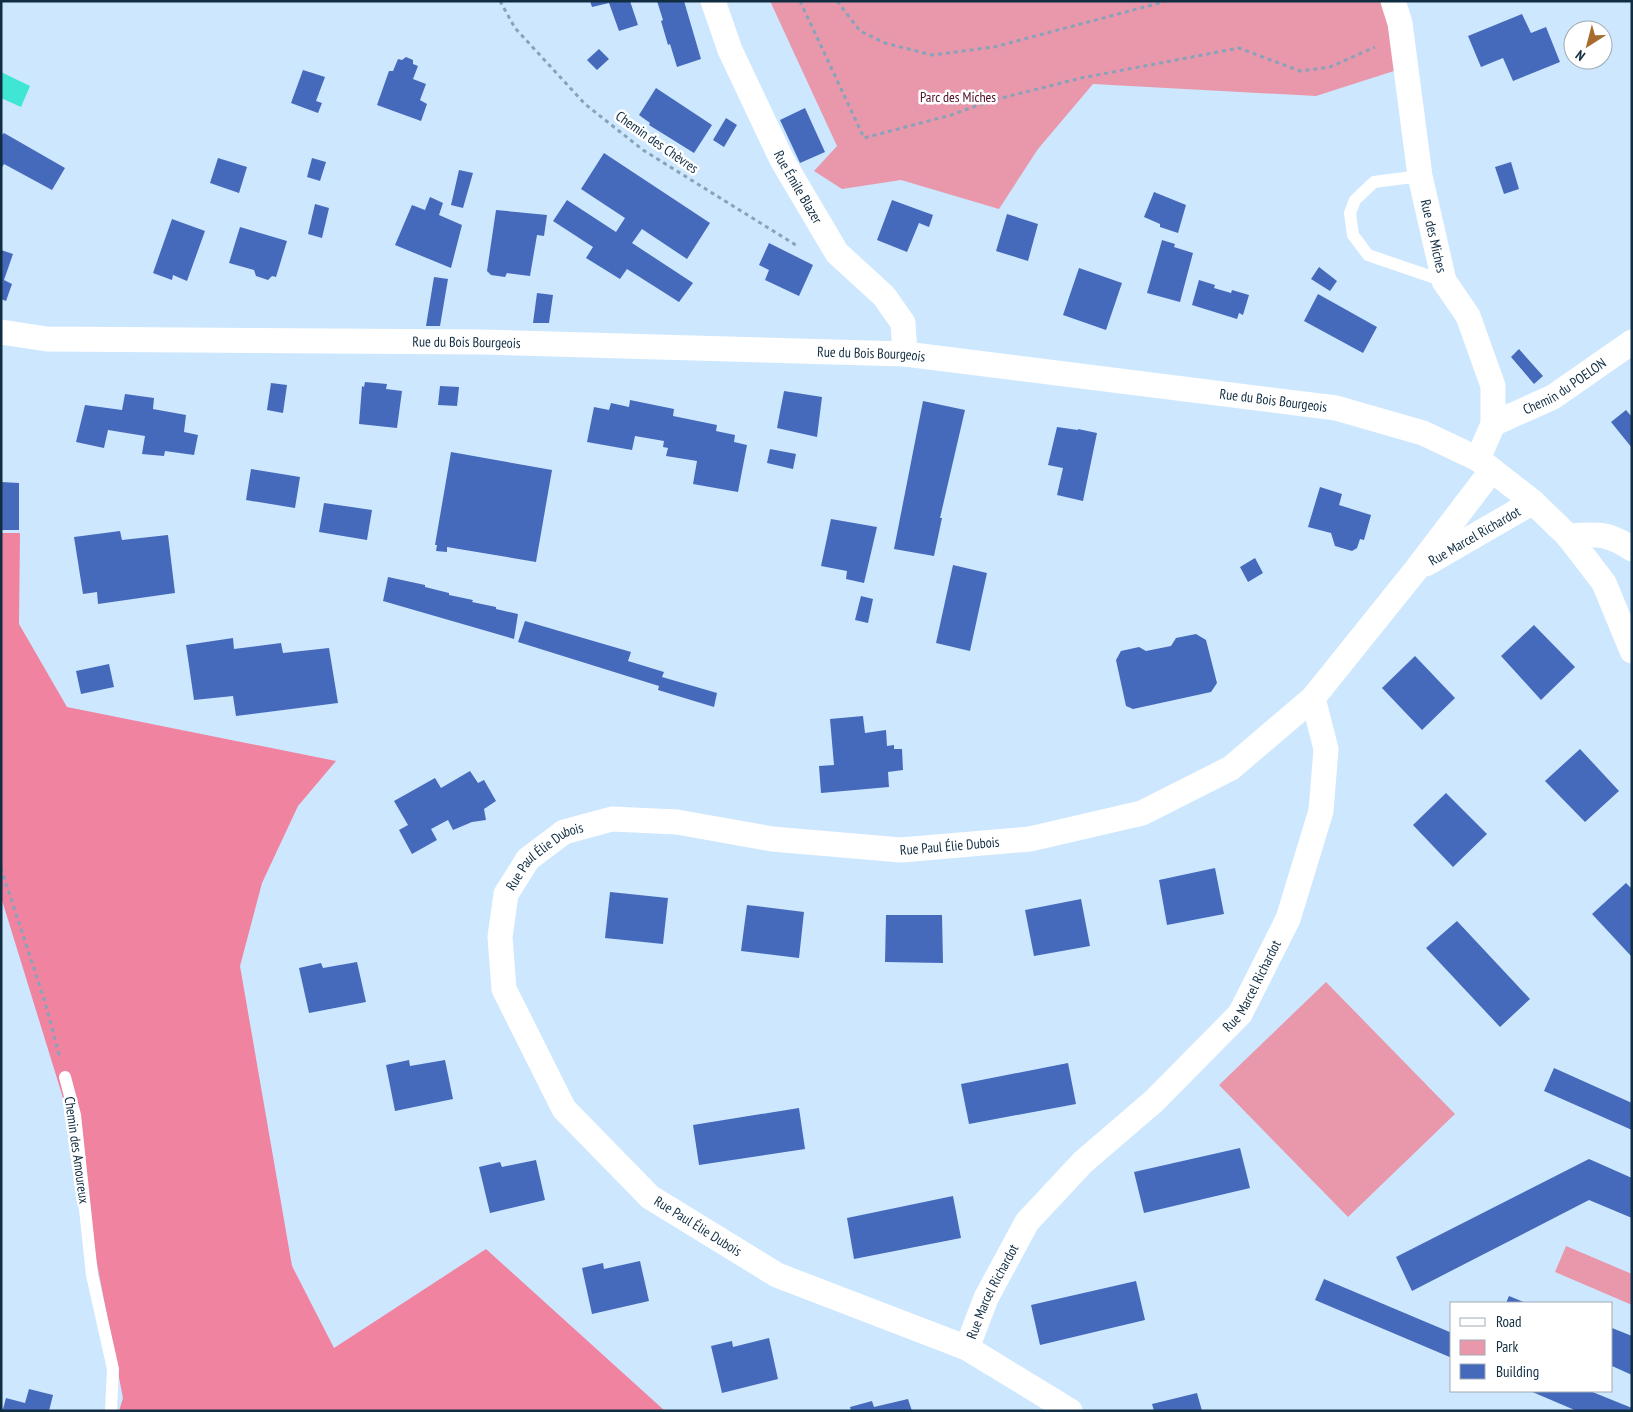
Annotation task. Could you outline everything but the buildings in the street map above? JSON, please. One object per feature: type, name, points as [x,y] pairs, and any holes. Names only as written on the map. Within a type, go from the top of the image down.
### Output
[{"type":"street","name":"Rue Émile Blazer","points":[[714,1],[730,50],[782,160],[837,253],[884,296],[903,323],[905,354]]},
{"type":"street","name":"Rue des Miches","points":[[1393,1],[1402,35],[1420,176],[1444,281],[1468,316],[1493,386],[1493,424],[1485,464]]},
{"type":"street","name":"Rue du Bois Bourgeois","points":[[1,332],[47,339],[482,342],[905,354],[1336,408],[1423,433],[1485,464],[1534,502],[1568,536],[1604,583],[1632,651]]},
{"type":"street","name":"Chemin du POELON","points":[[1493,424],[1553,397],[1632,342]]},
{"type":"street","name":"Rue Marcel Richardot","points":[[967,1348],[986,1298],[1027,1222],[1083,1162],[1154,1100],[1240,1014],[1288,919],[1321,811],[1326,749],[1313,698],[1415,571],[1485,464]]},
{"type":"street","name":"Rue Marcel Richardot","points":[[1415,571],[1534,502]]},
{"type":"street","points":[[1568,536],[1601,534],[1622,542],[1632,549]]},
{"type":"street","name":"Rue Paul Élie Dubois","points":[[1070,1411],[967,1348],[777,1275],[650,1197],[564,1109],[504,989],[500,937],[506,894],[528,859],[564,832],[612,819],[677,822],[772,839],[901,850],[1030,839],[1142,813],[1231,768],[1313,698]]},
{"type":"lane","points":[[1420,176],[1374,182],[1355,200],[1350,213],[1353,235],[1368,256],[1444,281]]},
{"type":"lane","name":"Chemin des Amoureux","points":[[65,1077],[75,1115],[92,1275],[113,1369],[111,1411]]},
{"type":"path","name":"Chemin des Chèvres","points":[[500,1],[516,28],[585,104],[643,150],[805,250],[837,253]]},
{"type":"path","points":[[800,1],[864,138],[951,115],[990,101],[1081,78],[1240,48],[1300,70],[1330,68],[1402,35]]},
{"type":"path","points":[[836,1],[860,31],[885,43],[932,55],[994,47],[1167,1]]},
{"type":"path","name":"Chemin des Amoureux","points":[[1,868],[45,1002],[65,1077]]},
{"type":"green space","name":"Parc des Miches","points":[[770,1],[1383,1],[1397,70],[1316,96],[1093,84],[1038,149],[999,209],[901,180],[842,189],[814,171],[837,146]]},
{"type":"green space","points":[[1326,982],[1455,1114],[1348,1217],[1219,1085]]},
{"type":"green space","points":[[1566,1246],[1632,1274],[1632,1305],[1555,1272]]},
{"type":"shaded area","points":[[1,72],[30,86],[21,107],[1,98]]},
{"type":"shaded area","points":[[1,533],[20,533],[19,624],[67,707],[336,761],[298,806],[262,883],[240,966],[292,1266],[334,1348],[486,1249],[665,1411],[119,1411],[123,1398],[68,1114],[1,897]]}]
